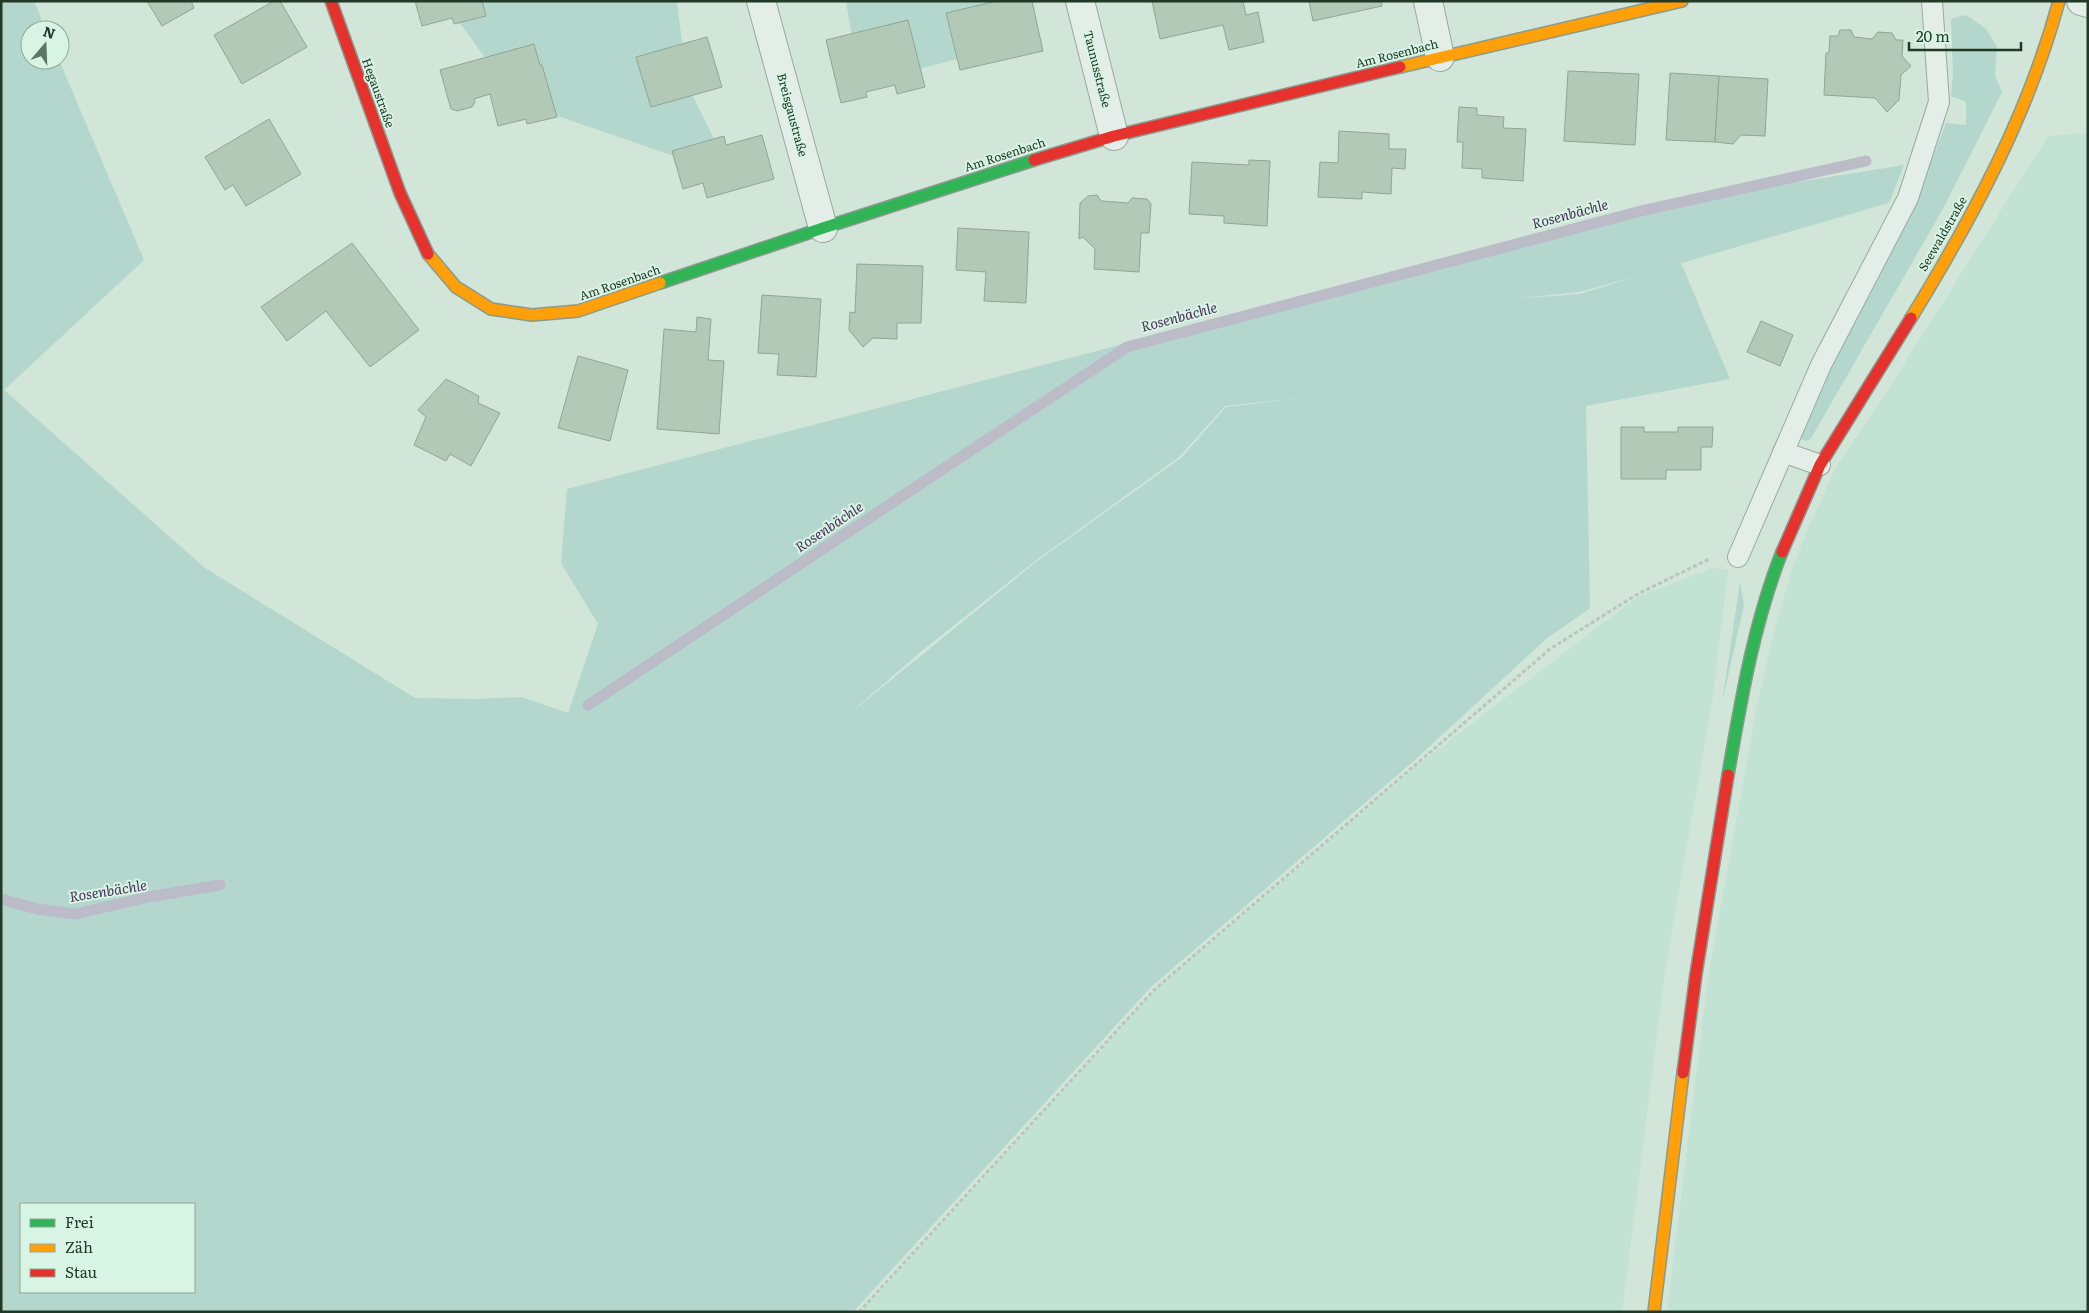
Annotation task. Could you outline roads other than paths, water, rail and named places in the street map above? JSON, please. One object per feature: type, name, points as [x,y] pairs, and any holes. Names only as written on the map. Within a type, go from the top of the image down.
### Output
[{"type":"street","name":"Hegaustraße","points":[[331,1],[400,193]]},
{"type":"street","name":"Breisgaustraße","points":[[761,1],[823,228]]},
{"type":"street","name":"Taunusstraße","points":[[1080,1],[1114,136]]},
{"type":"street","points":[[1428,1],[1440,57]]},
{"type":"street","name":"Am Rosenbach","points":[[400,193],[428,255],[456,287],[491,309],[532,315],[578,311],[823,228],[1114,136],[1682,1]]},
{"type":"street","name":"Seewaldstraße","points":[[1654,1312],[1696,974],[1718,832],[1741,703],[1760,622],[1775,570],[1820,465],[1923,296],[1996,167],[2033,85],[2059,1]]},
{"type":"street","points":[[2080,1],[2088,3]]},
{"type":"lane","points":[[1738,557],[1821,365],[1908,198],[1939,102],[1932,1]]},
{"type":"lane","points":[[1783,452],[1820,465]]},
{"type":"waterway","name":"Rosenbächle","points":[[588,705],[1127,347],[1641,211],[1866,161]]},
{"type":"waterway","name":"Rosenbächle","points":[[1,899],[37,909],[75,914],[149,897],[220,885]]}]
